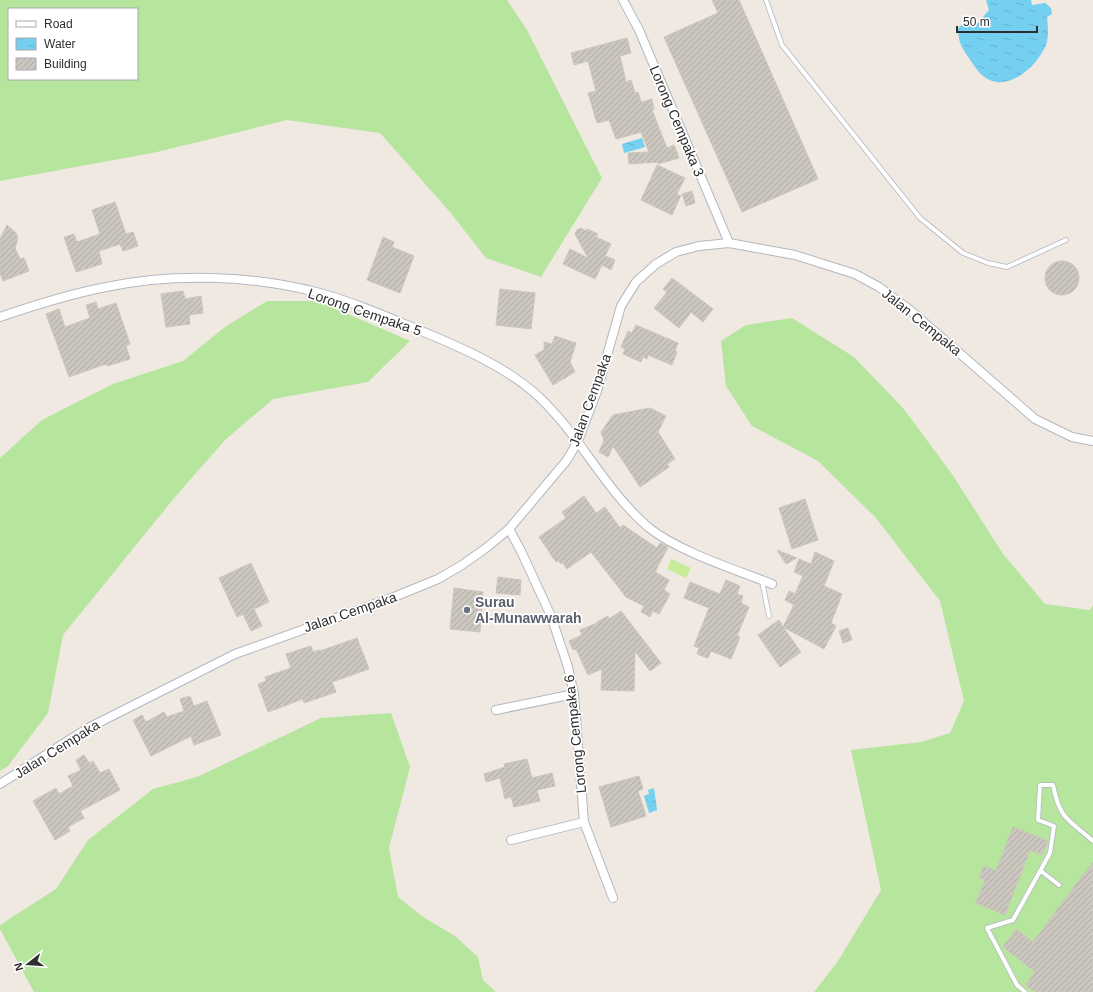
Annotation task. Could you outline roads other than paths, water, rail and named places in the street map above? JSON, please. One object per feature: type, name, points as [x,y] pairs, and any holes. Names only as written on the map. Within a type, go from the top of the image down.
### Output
[{"type":"street","name":"Lorong Cempaka 3","points":[[623,0],[639,30],[729,243]]},
{"type":"street","name":"Jalan Cempaka","points":[[0,784],[88,728],[235,654],[394,597],[438,579],[462,565],[509,529],[567,460],[578,441],[597,391],[621,306],[636,282],[656,264],[676,252],[699,246],[729,243],[795,255],[825,263],[861,278],[878,287],[910,310],[1035,419],[1072,437],[1093,441]]},
{"type":"street","name":"Lorong Cempaka 5","points":[[0,317],[61,298],[107,287],[148,281],[190,279],[234,280],[275,284],[316,292],[380,314],[486,361],[514,378],[536,394],[558,416],[616,493],[633,513],[650,528],[671,543],[772,584]]},
{"type":"street","name":"Lorong Cempaka 6","points":[[509,529],[521,551],[551,616],[566,661],[574,694],[584,822],[613,898]]},
{"type":"street","points":[[496,710],[574,694]]},
{"type":"street","points":[[511,840],[584,822]]},
{"type":"lane","points":[[766,0],[782,45],[920,218],[963,252],[988,263],[1007,267],[1066,240]]},
{"type":"lane","points":[[762,580],[769,616]]},
{"type":"lane","points":[[1025,992],[1017,985],[987,928],[1013,920],[1050,853],[1054,826],[1038,820],[1040,784],[1053,785],[1057,805],[1064,817],[1093,841]]},
{"type":"lane","points":[[1041,871],[1059,885]]},
{"type":"water","points":[[986,0],[1031,0],[1032,5],[1045,3],[1051,8],[1052,14],[1047,17],[1047,42],[1042,53],[1028,70],[1010,81],[991,81],[982,75],[965,52],[960,42],[958,28],[964,23],[977,24],[989,10]]},
{"type":"water","points":[[642,138],[645,147],[624,153],[622,144]]},
{"type":"water","points":[[654,788],[657,810],[649,813],[644,796],[649,794],[648,790]]},
{"type":"place","name":"Surau Al-Munawwarah","points":[[467,610]]}]
